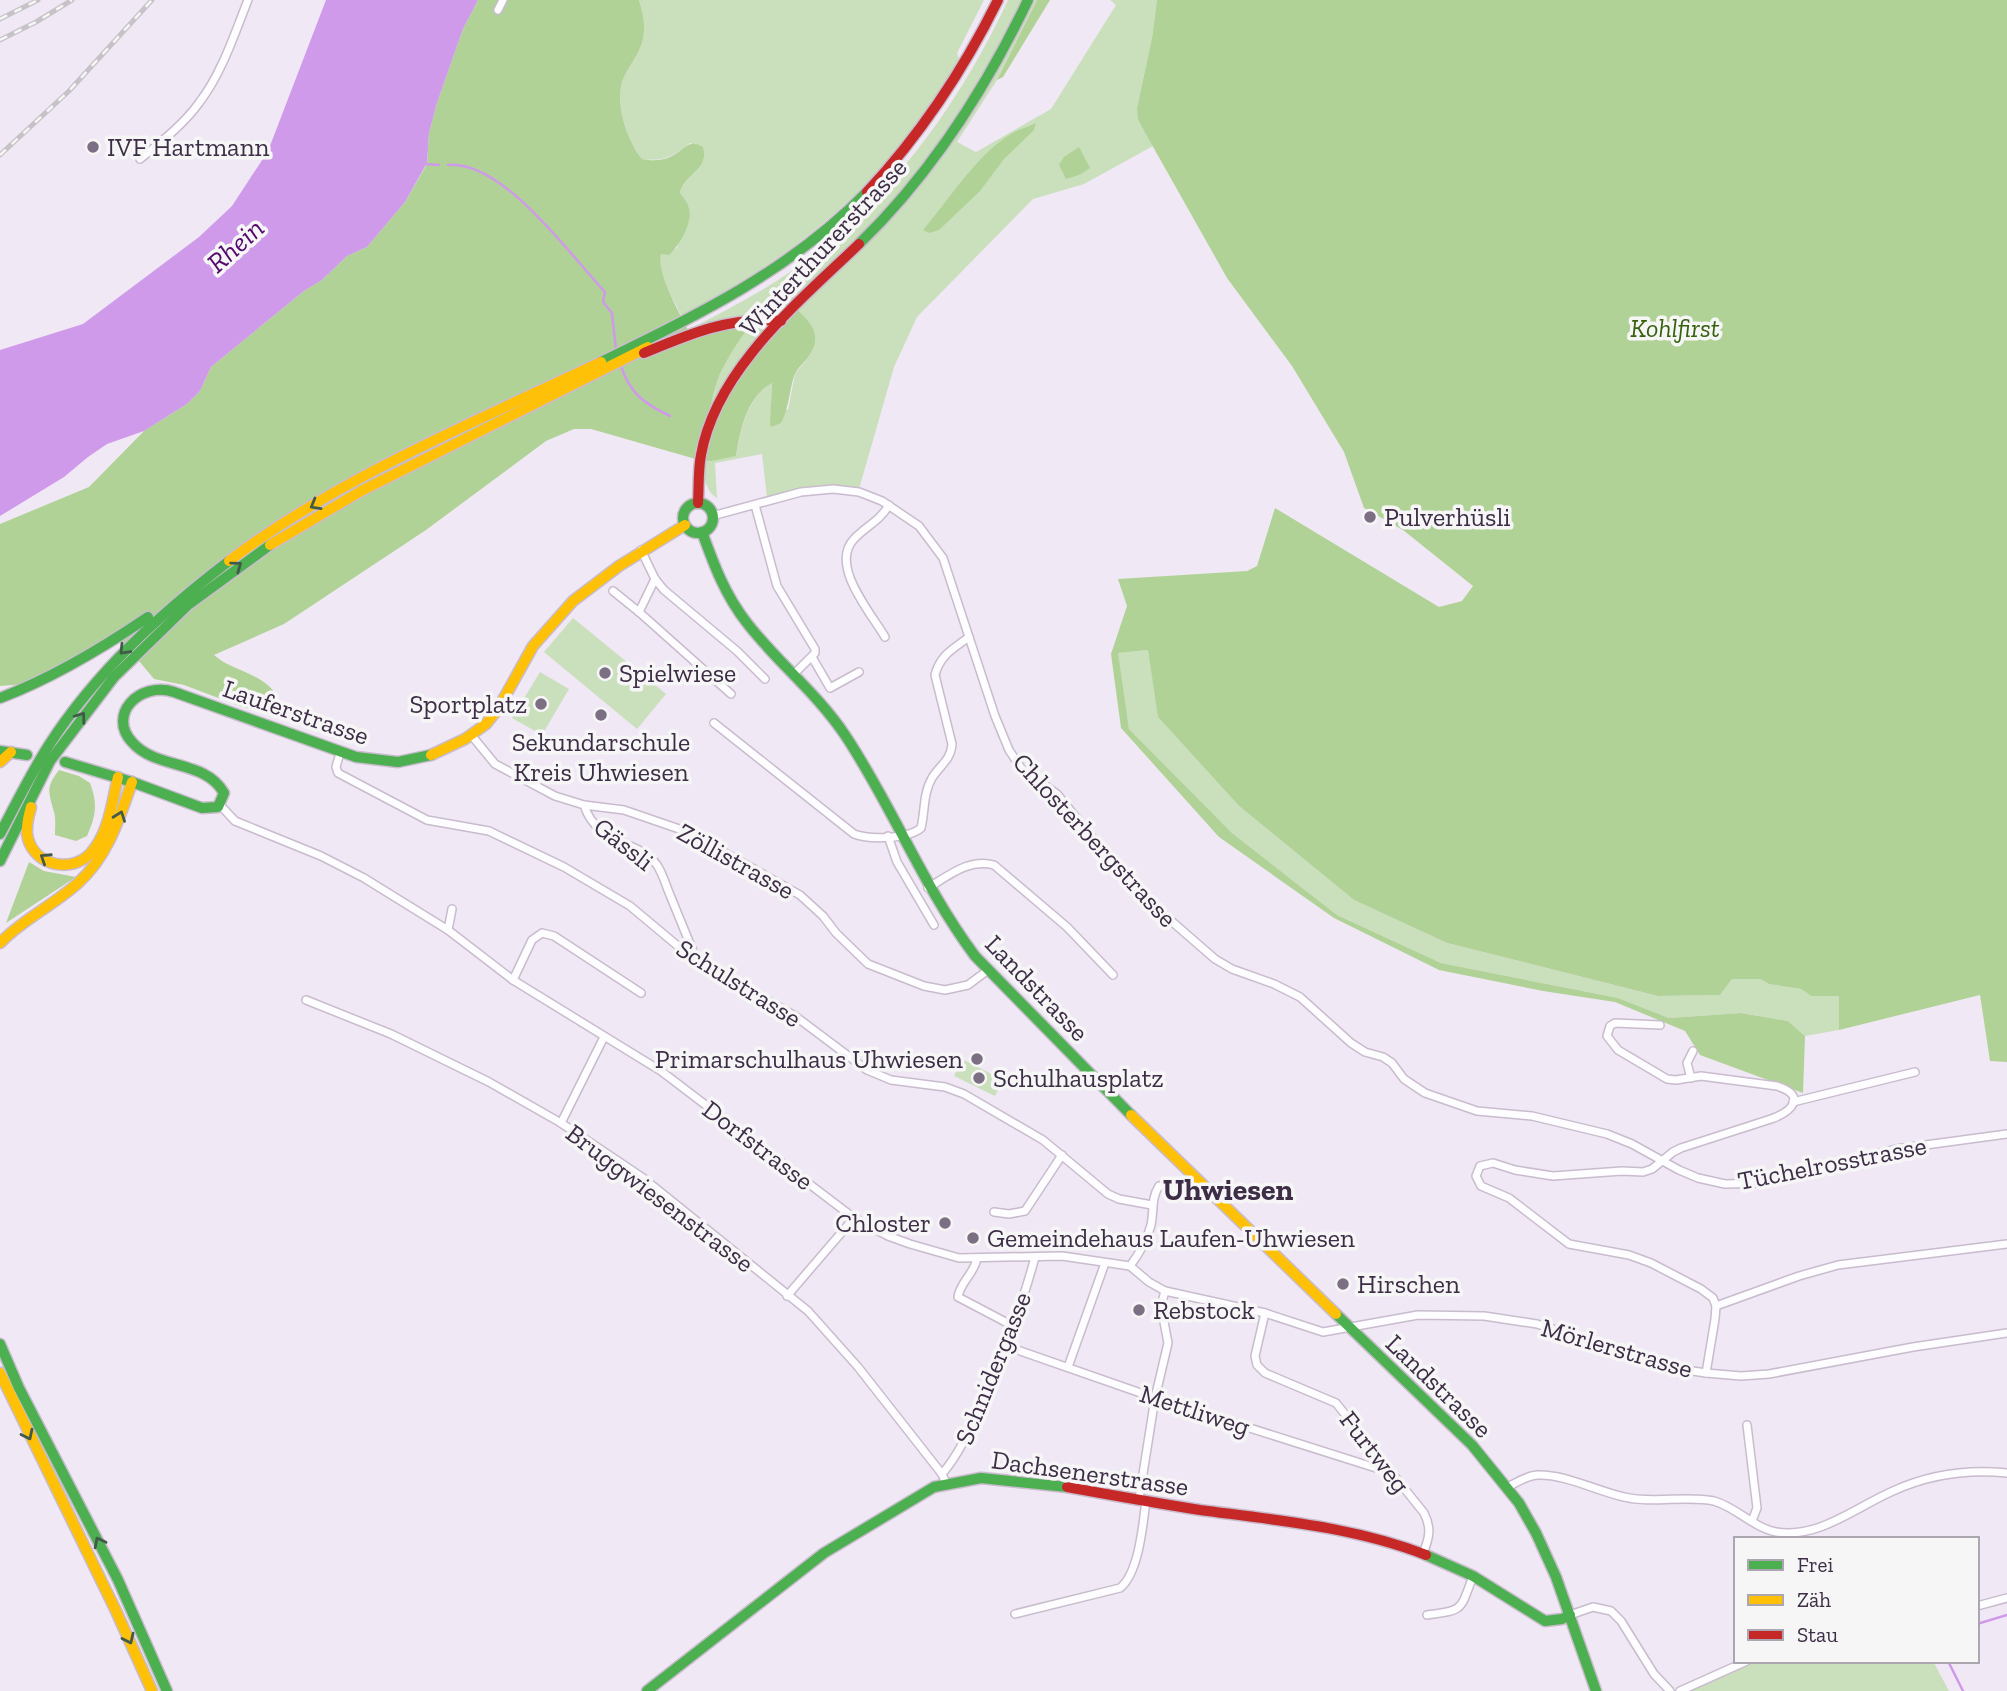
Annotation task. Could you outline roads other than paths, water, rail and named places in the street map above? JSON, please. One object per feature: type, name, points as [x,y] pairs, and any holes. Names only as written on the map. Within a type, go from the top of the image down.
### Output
[{"type":"main road","points":[[0,862],[43,774],[87,709],[123,666],[180,611],[245,561],[359,491],[590,371],[616,364],[741,290],[803,248],[857,202],[910,144],[962,68],[998,0]]},
{"type":"main road","name":"Winterthurerstrasse","points":[[698,503],[700,454],[708,425],[724,392],[750,355],[780,321],[856,248],[928,166],[986,80],[1028,0]]},
{"type":"main road","points":[[0,698],[38,683],[85,659],[250,545],[333,494],[649,345],[733,320],[752,318],[780,321]]},
{"type":"main road","points":[[698,503],[708,508],[712,516],[710,526],[702,532],[694,532],[685,526],[684,512],[690,505],[698,503]]},
{"type":"main road","name":"Lauferstrasse","points":[[220,805],[224,791],[215,781],[148,755],[130,741],[124,728],[124,716],[128,704],[137,694],[157,688],[177,692],[340,753],[378,762],[405,763],[429,757],[472,736],[495,714],[528,653],[555,618],[589,587],[641,550],[685,526]]},
{"type":"main road","name":"Landstrasse","points":[[702,532],[716,571],[733,604],[753,631],[821,703],[844,733],[878,791],[894,836],[955,930],[988,970],[1209,1191],[1472,1445],[1508,1487],[1543,1548],[1596,1691]]},
{"type":"main road","points":[[0,834],[35,767],[74,708],[130,644],[192,587]]},
{"type":"main road","points":[[0,762],[5,752],[27,755]]},
{"type":"main road","points":[[65,762],[118,777],[205,808],[220,805]]},
{"type":"main road","points":[[43,774],[30,810],[28,837],[37,855],[58,866],[79,862],[92,852],[100,838],[118,777]]},
{"type":"main road","points":[[0,943],[21,922],[74,886],[96,864],[111,839],[132,782]]},
{"type":"main road","points":[[0,1344],[19,1388],[124,1592],[167,1691]]},
{"type":"main road","points":[[0,1373],[29,1438],[116,1610],[152,1691]]},
{"type":"main road","name":"Dachsenerstrasse","points":[[647,1691],[824,1553],[944,1479],[995,1478],[1043,1483],[1307,1524],[1361,1535],[1423,1554],[1473,1577],[1545,1621],[1570,1615]]},
{"type":"street","points":[[140,159],[172,132],[201,102],[221,66],[248,0]]},
{"type":"street","points":[[498,10],[503,0]]},
{"type":"street","name":"Chlosterbergstrasse","points":[[712,516],[801,492],[833,489],[859,492],[889,505],[919,526],[943,558],[995,716],[1014,759],[1031,777],[1057,794],[1146,899],[1215,960],[1300,997],[1351,1043],[1365,1052],[1383,1056],[1412,1087],[1425,1093],[1477,1111],[1532,1116],[1607,1134],[1632,1144],[1661,1161]]},
{"type":"street","points":[[755,505],[777,586],[813,643],[815,653],[794,674]]},
{"type":"street","points":[[885,637],[851,581],[845,564],[850,543],[877,522],[889,505]]},
{"type":"street","points":[[641,550],[655,579],[677,602],[737,651],[765,679]]},
{"type":"street","points":[[639,612],[655,579]]},
{"type":"street","points":[[613,591],[732,694]]},
{"type":"street","points":[[714,723],[844,828],[866,838],[909,836],[921,828],[927,789],[932,777],[951,752],[952,744],[935,675],[938,664],[943,655],[969,637]]},
{"type":"street","points":[[812,657],[830,688],[859,672]]},
{"type":"street","name":"Zöllistrasse","points":[[472,736],[487,758],[498,767],[555,796],[584,805],[624,810],[688,832],[800,895],[867,964],[924,986],[944,990],[968,985],[988,970]]},
{"type":"street","name":"Schulstrasse","points":[[340,753],[336,767],[338,773],[428,820],[489,831],[564,867],[630,906],[697,962],[795,1016],[867,1070],[891,1080],[944,1087],[964,1094],[1043,1140],[1108,1194],[1119,1199],[1152,1205]]},
{"type":"street","name":"Dorfstrasse","points":[[220,805],[235,821],[321,856],[364,878],[448,930],[513,979],[661,1071],[854,1218],[888,1236],[959,1258],[1076,1257],[1130,1266],[1149,1282],[1166,1291],[1265,1313],[1322,1332],[1350,1327]]},
{"type":"street","name":"Gässli","points":[[584,805],[588,817],[597,827],[612,838],[643,853],[657,865],[697,962]]},
{"type":"street","points":[[894,836],[897,862],[934,925]]},
{"type":"street","points":[[928,888],[971,864],[980,862],[993,866],[1067,927],[1113,975]]},
{"type":"street","points":[[448,930],[452,909]]},
{"type":"street","points":[[513,979],[533,940],[542,933],[554,936],[641,993]]},
{"type":"street","name":"Bruggwiesenstrasse","points":[[306,1000],[391,1034],[489,1082],[561,1123],[643,1178],[808,1311],[829,1333],[944,1479]]},
{"type":"street","points":[[1660,1026],[1615,1023],[1610,1026],[1607,1036],[1618,1051],[1662,1076],[1676,1080],[1701,1076],[1777,1086],[1789,1091],[1793,1102],[1791,1109],[1785,1114],[1681,1148],[1652,1169],[1643,1172],[1540,1175],[1488,1163],[1480,1166],[1476,1176],[1481,1186],[1509,1198],[1569,1244],[1629,1255],[1651,1263],[1702,1289],[1713,1298],[1716,1306],[1706,1373]]},
{"type":"street","points":[[561,1123],[604,1037]]},
{"type":"street","points":[[1691,1078],[1687,1063],[1693,1051]]},
{"type":"street","points":[[1793,1102],[1915,1072]]},
{"type":"street","name":"Tüchelrosstrasse","points":[[1661,1161],[1711,1182],[1743,1184],[1794,1176],[1896,1149],[2007,1134]]},
{"type":"street","points":[[994,1212],[1025,1212],[1062,1155]]},
{"type":"street","points":[[1130,1266],[1141,1252],[1151,1225],[1152,1205],[1159,1186],[1166,1185],[1194,1196],[1202,1196],[1209,1191]]},
{"type":"street","points":[[788,1296],[854,1218]]},
{"type":"street","points":[[1716,1306],[1838,1265],[2007,1244]]},
{"type":"street","name":"Schnidergasse","points":[[944,1479],[957,1457],[1014,1327],[1035,1257]]},
{"type":"street","points":[[977,1258],[976,1265],[958,1297],[1014,1327]]},
{"type":"street","points":[[1068,1367],[1105,1263]]},
{"type":"street","points":[[1015,1614],[1120,1588],[1131,1576],[1141,1541],[1155,1398],[1168,1343],[1161,1306],[1166,1291]]},
{"type":"street","name":"Furtweg","points":[[1265,1313],[1255,1356],[1256,1365],[1265,1373],[1336,1402],[1429,1523],[1431,1534],[1423,1554]]},
{"type":"street","name":"Mörlerstrasse","points":[[1350,1327],[1418,1315],[1484,1316],[1537,1325],[1679,1368],[1741,1376],[1769,1374],[1913,1347],[2007,1333]]},
{"type":"street","name":"Mettliweg","points":[[1006,1346],[1155,1398],[1376,1468],[1384,1465]]},
{"type":"street","points":[[1747,1425],[1757,1508],[1752,1521]]},
{"type":"street","points":[[1508,1487],[1539,1475],[1626,1498],[1715,1502],[1774,1532],[1808,1532],[1893,1491],[1930,1477],[1956,1472],[2007,1473]]},
{"type":"street","points":[[1427,1615],[1455,1611],[1462,1606],[1473,1577]]},
{"type":"street","points":[[1979,1605],[2007,1598]]},
{"type":"street","points":[[1570,1615],[1593,1607],[1611,1611],[1621,1621],[1654,1674],[1670,1691]]},
{"type":"street","points":[[1680,1691],[1743,1663]]},
{"type":"water","name":"Rhein","points":[[326,0],[478,0],[463,29],[437,103],[429,133],[427,163],[405,202],[367,247],[347,256],[322,280],[304,291],[211,367],[200,391],[187,404],[144,431],[107,444],[64,477],[0,516],[0,350],[83,324],[199,237],[232,206],[268,151]]},
{"type":"waterway","points":[[425,164],[439,165]]},
{"type":"waterway","points":[[448,165],[469,168],[491,178],[513,193],[554,234],[605,292],[603,302],[612,313],[616,350]]},
{"type":"waterway","points":[[621,366],[629,384],[639,397],[670,416]]},
{"type":"waterway","points":[[1979,1623],[2007,1615]]},
{"type":"waterway","points":[[1949,1663],[1963,1691]]},
{"type":"railway","points":[[0,19],[38,0]]},
{"type":"railway","points":[[0,40],[72,0]]},
{"type":"railway","points":[[0,155],[69,91],[152,0]]},
{"type":"place","name":"IVF Hartmann","points":[[93,147]]},
{"type":"place","name":"Pulverhüsli","points":[[1370,517]]},
{"type":"place","name":"Spielwiese","points":[[605,673]]},
{"type":"place","name":"Sportplatz","points":[[541,704]]},
{"type":"place","name":"Sekundarschule Kreis Uhwiesen","points":[[601,715]]},
{"type":"place","name":"Primarschulhaus Uhwiesen","points":[[977,1059]]},
{"type":"place","name":"Schulhausplatz","points":[[979,1078]]},
{"type":"place","name":"Chloster","points":[[945,1223]]},
{"type":"place","name":"Gemeindehaus Laufen-Uhwiesen","points":[[973,1238]]},
{"type":"place","name":"Hirschen","points":[[1343,1284]]},
{"type":"place","name":"Rebstock","points":[[1139,1310]]},
{"type":"district","name":"Uhwiesen","points":[[1228,1190]]},
{"type":"park label","name":"Kohlfirst","points":[[1675,328]]}]
